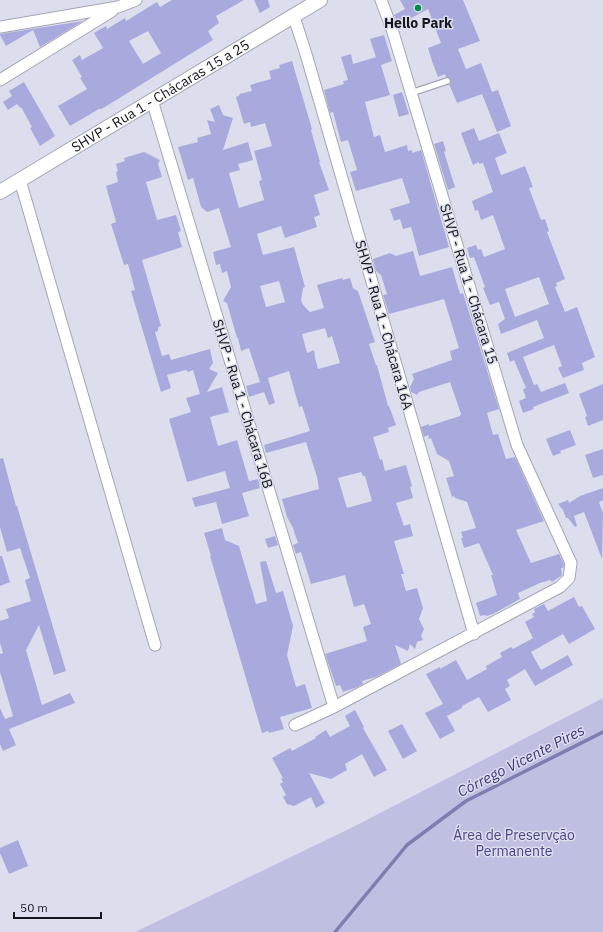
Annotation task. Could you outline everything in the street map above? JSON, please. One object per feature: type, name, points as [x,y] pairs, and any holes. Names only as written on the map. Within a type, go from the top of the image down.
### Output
[{"type":"street","points":[[0,80],[118,7],[136,0]]},
{"type":"street","name":"SHVP - Rua 1 - Chácaras 15 a 25","points":[[0,192],[152,100],[294,17],[320,0]]},
{"type":"street","name":"SHVP - Rua 1 - Chácara 15","points":[[381,0],[392,29],[412,93],[517,445],[571,563],[569,578],[560,587],[474,634]]},
{"type":"street","points":[[0,27],[118,7]]},
{"type":"street","name":"SHVP - Rua 1 - Chácara 16A","points":[[294,17],[474,634]]},
{"type":"street","name":"SHVP - Rua 1 - Chácara 16B","points":[[152,100],[334,707]]},
{"type":"street","points":[[20,180],[155,645]]},
{"type":"street","points":[[295,725],[334,707],[474,634]]},
{"type":"lane","points":[[412,93],[447,81]]},
{"type":"green space","name":"Área de Preservção Permanente","points":[[603,698],[603,932],[135,932],[351,828]]},
{"type":"building","points":[[172,0],[244,0],[216,16],[219,23],[208,31],[213,40],[105,107],[70,126],[58,106],[87,89],[72,60],[80,55],[82,60],[103,48],[94,33],[106,26],[107,29],[125,18],[126,21],[157,2],[160,7]],"holes":[[[148,31],[161,53],[143,64],[129,41]]]},
{"type":"building","points":[[254,0],[268,0],[270,7],[260,13]]},
{"type":"building","points":[[400,0],[463,0],[480,41],[458,49],[466,69],[481,63],[492,92],[498,90],[511,126],[497,132],[482,94],[457,103],[449,84],[451,79],[446,77],[445,74],[438,77],[432,61],[428,48],[441,43],[428,9],[398,24],[394,15],[405,9]]},
{"type":"building","points":[[83,21],[40,47],[33,30],[6,46],[0,35],[0,34]]},
{"type":"building","points":[[384,35],[392,61],[381,65],[390,95],[365,102],[374,137],[380,135],[385,152],[407,145],[408,151],[412,150],[412,153],[421,150],[449,247],[419,256],[411,227],[403,229],[400,219],[394,221],[390,209],[410,203],[402,178],[356,191],[350,172],[357,170],[348,140],[341,142],[333,112],[330,113],[324,90],[344,84],[343,81],[348,80],[341,57],[351,54],[353,64],[376,57],[370,39]]},
{"type":"building","points":[[292,61],[312,129],[319,162],[329,190],[314,195],[320,215],[314,217],[317,227],[285,238],[281,226],[257,234],[263,255],[294,247],[305,287],[303,288],[301,300],[303,305],[310,312],[324,308],[317,285],[342,278],[343,280],[350,278],[353,288],[358,291],[375,342],[369,344],[377,365],[388,406],[396,425],[388,428],[389,432],[373,437],[385,471],[406,465],[412,486],[410,487],[413,498],[396,503],[404,526],[410,524],[413,536],[394,541],[404,574],[401,574],[406,591],[417,588],[423,608],[419,619],[424,629],[421,636],[423,640],[417,642],[415,649],[410,644],[408,651],[395,645],[401,664],[376,677],[362,681],[363,684],[343,692],[340,685],[336,686],[325,654],[367,641],[363,627],[371,624],[364,604],[354,607],[345,575],[311,584],[301,552],[296,554],[293,545],[298,543],[293,528],[287,517],[282,499],[319,489],[317,477],[306,442],[266,453],[264,445],[310,431],[302,406],[299,407],[289,371],[268,378],[275,403],[269,405],[264,392],[249,397],[246,386],[260,382],[249,348],[241,351],[227,303],[223,301],[231,287],[227,271],[222,273],[220,264],[216,265],[213,252],[231,247],[219,208],[207,212],[201,207],[193,178],[188,180],[178,147],[198,142],[197,138],[211,134],[207,120],[215,122],[210,109],[219,105],[223,115],[233,118],[223,150],[248,142],[253,160],[238,164],[240,170],[229,173],[239,208],[264,200],[259,181],[262,180],[254,151],[272,146],[265,123],[251,127],[250,122],[244,124],[236,97],[240,95],[239,94],[252,91],[250,85],[271,79],[269,71],[280,68],[279,65]],"holes":[[[279,281],[285,302],[266,307],[260,286]],[[325,328],[328,338],[332,336],[340,363],[318,369],[314,350],[307,353],[302,334]],[[361,472],[363,476],[365,476],[372,501],[347,508],[338,478]]]},
{"type":"building","points":[[24,82],[55,136],[40,146],[21,107],[20,108],[17,104],[8,110],[3,102],[12,96],[9,91]]},
{"type":"building","points":[[402,92],[409,114],[399,117],[393,95]]},
{"type":"building","points":[[474,128],[479,141],[499,133],[507,153],[495,158],[501,175],[525,166],[533,187],[529,188],[541,220],[545,219],[549,231],[547,232],[565,279],[556,283],[557,286],[555,287],[565,312],[577,307],[595,357],[582,363],[584,370],[563,378],[558,368],[562,366],[554,345],[523,357],[534,385],[537,384],[541,392],[565,383],[569,393],[533,407],[534,409],[523,413],[519,401],[526,398],[523,389],[526,388],[514,360],[510,362],[507,353],[544,338],[537,320],[501,334],[498,324],[505,319],[499,302],[490,305],[483,288],[485,287],[474,257],[470,258],[467,248],[476,245],[478,250],[481,249],[484,257],[505,249],[493,215],[481,220],[478,210],[475,211],[472,201],[493,192],[483,163],[479,164],[479,162],[473,165],[461,133]],"holes":[[[539,277],[549,304],[515,317],[505,289]]]},
{"type":"building","points":[[443,141],[446,151],[444,152],[455,187],[448,190],[434,144]]},
{"type":"building","points":[[144,152],[160,160],[158,164],[162,177],[146,182],[157,220],[176,215],[181,231],[178,232],[182,247],[142,260],[161,326],[158,327],[158,331],[155,332],[162,356],[169,354],[171,360],[210,349],[213,363],[209,369],[218,373],[207,392],[222,387],[229,412],[210,417],[218,446],[237,440],[249,481],[258,479],[260,488],[242,493],[249,516],[222,524],[216,502],[195,507],[192,498],[230,488],[225,471],[187,482],[169,419],[191,412],[186,398],[200,394],[193,370],[188,372],[186,370],[167,375],[171,388],[161,392],[131,291],[135,290],[128,264],[124,265],[111,224],[116,222],[106,186],[118,182],[116,172],[118,171],[116,164],[125,161],[124,158]]},
{"type":"building","points":[[413,251],[420,276],[452,267],[460,294],[463,293],[499,409],[487,413],[493,435],[498,434],[506,459],[515,457],[544,521],[516,530],[531,563],[559,554],[564,564],[563,568],[561,568],[562,575],[552,582],[550,580],[540,583],[518,593],[520,599],[493,614],[486,616],[480,616],[476,603],[497,595],[491,575],[493,575],[479,543],[464,548],[461,532],[476,528],[467,502],[455,498],[454,496],[452,497],[446,478],[454,476],[449,461],[437,454],[431,438],[429,439],[428,435],[424,437],[421,427],[429,424],[429,426],[460,416],[461,414],[450,382],[419,392],[417,395],[411,392],[410,387],[414,379],[412,374],[452,360],[450,351],[459,348],[444,299],[389,314],[383,295],[387,294],[381,275],[376,271],[373,259],[390,253],[396,256]]},
{"type":"building","points":[[603,384],[603,420],[588,426],[585,417],[587,416],[579,394]]},
{"type":"building","points":[[570,430],[576,445],[560,451],[561,453],[553,456],[546,439]]},
{"type":"building","points":[[603,449],[603,475],[593,478],[585,455]]},
{"type":"building","points":[[3,458],[66,671],[54,675],[39,625],[26,650],[42,705],[70,693],[75,703],[9,729],[16,745],[3,751],[0,744],[0,708],[5,719],[13,716],[0,672],[0,654],[3,653],[0,643],[0,621],[9,618],[6,609],[31,601],[25,580],[30,578],[20,548],[7,552],[0,527],[0,459]]},
{"type":"building","points":[[603,488],[603,500],[599,502],[603,513],[602,559],[584,512],[574,516],[577,526],[575,527],[568,518],[566,518],[563,510],[558,504],[568,500],[569,503],[580,496]]},
{"type":"building","points":[[222,528],[225,540],[239,546],[256,604],[267,601],[260,562],[266,561],[276,593],[283,591],[293,626],[287,655],[296,687],[305,684],[312,708],[280,717],[284,729],[269,733],[268,731],[262,733],[204,533]]},
{"type":"building","points":[[275,536],[278,545],[268,548],[265,539]]},
{"type":"building","points":[[0,556],[2,556],[10,582],[0,586]]},
{"type":"building","points":[[574,597],[579,607],[582,606],[595,629],[569,644],[563,634],[531,652],[541,670],[568,655],[573,665],[535,686],[525,669],[507,680],[510,686],[505,689],[511,700],[488,712],[479,697],[462,706],[462,708],[447,716],[455,731],[440,739],[425,713],[443,704],[426,674],[440,667],[440,669],[456,660],[467,680],[487,669],[486,666],[502,657],[500,653],[511,647],[513,649],[533,638],[525,622],[534,617],[532,614],[535,612],[534,609],[544,604],[548,611]]},
{"type":"building","points":[[355,710],[364,727],[363,728],[387,770],[374,777],[362,754],[345,764],[347,770],[331,779],[309,773],[325,803],[316,808],[311,797],[294,806],[287,804],[283,797],[286,795],[280,784],[283,782],[281,779],[283,778],[272,758],[290,748],[292,751],[316,738],[315,737],[326,730],[330,737],[350,726],[345,716]]},
{"type":"building","points":[[402,724],[417,751],[403,759],[388,731]]},
{"type":"building","points":[[18,840],[28,866],[9,874],[0,853],[0,848]]},
{"type":"waterway","name":"Córrego Vicente Pires","points":[[335,932],[407,845],[466,801],[603,732]]},
{"type":"place","name":"Hello Park","points":[[418,8]]}]
